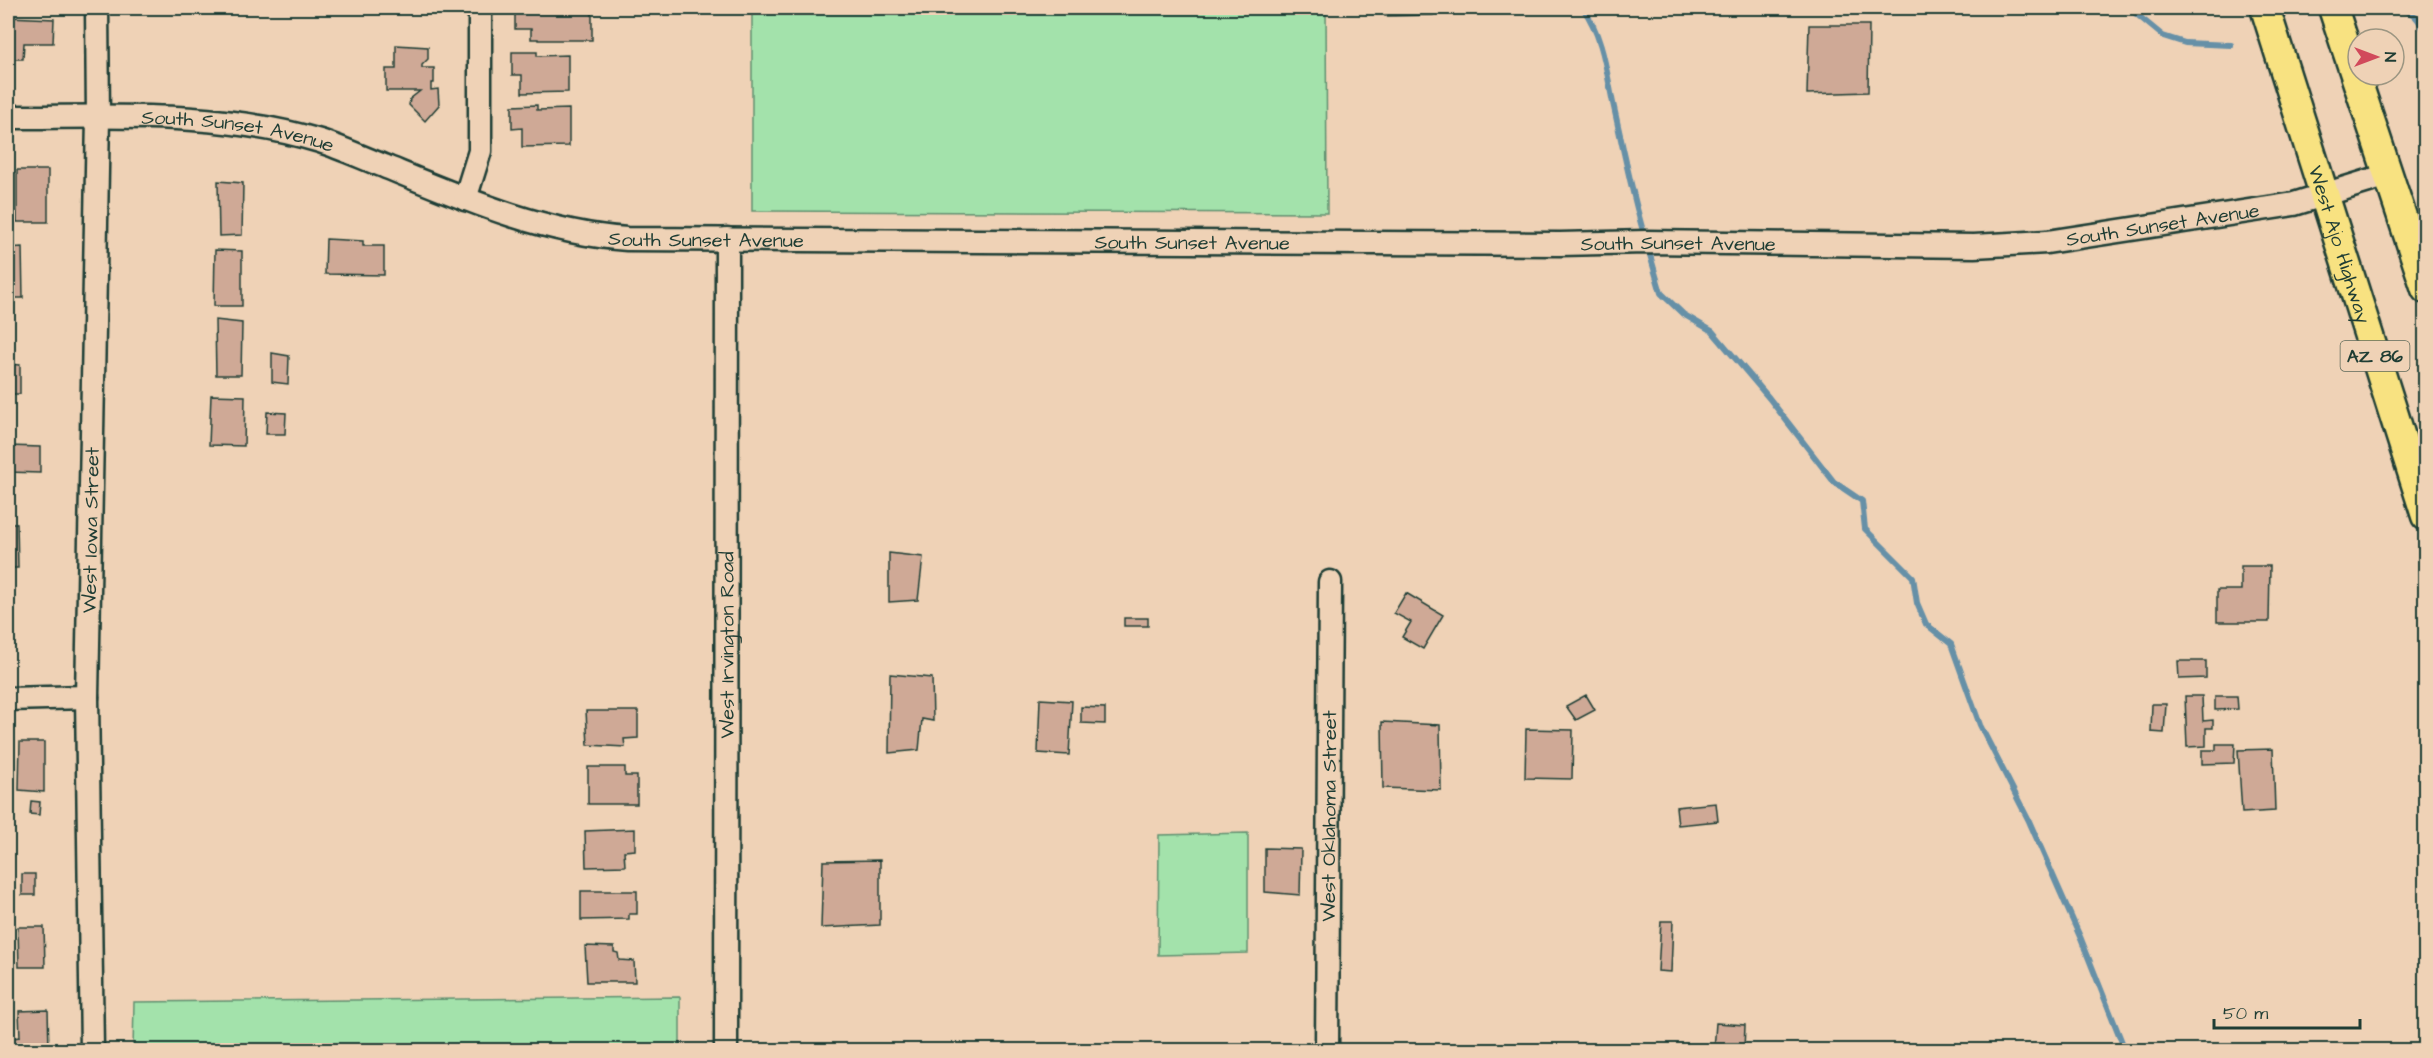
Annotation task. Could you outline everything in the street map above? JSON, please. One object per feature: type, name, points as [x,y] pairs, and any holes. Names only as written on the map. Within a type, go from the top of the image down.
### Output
[{"type":"main road","name":"West Ajo Highway","points":[[2265,8],[2426,516]]},
{"type":"main road","points":[[2333,8],[2426,289]]},
{"type":"street","name":"West Iowa Street","points":[[92,1050],[87,697],[98,117],[97,8]]},
{"type":"street","points":[[465,199],[480,150],[480,8]]},
{"type":"street","name":"South Sunset Avenue","points":[[8,117],[207,118],[265,128],[320,141],[465,199],[549,227],[598,237],[1560,244],[1646,242],[1974,246],[2047,242],[2294,204],[2388,175]]},
{"type":"street","name":"West Irvington Road","points":[[726,1050],[727,239]]},
{"type":"street","name":"West Oklahoma Street","points":[[1327,1050],[1330,582]]},
{"type":"street","points":[[8,699],[87,697]]},
{"type":"green space","points":[[752,8],[1326,8],[1327,213],[752,211]]},
{"type":"green space","points":[[1248,833],[1248,953],[1158,955],[1159,835]]},
{"type":"green space","points":[[680,997],[680,1050],[133,1050],[134,1002]]},
{"type":"building","points":[[515,8],[592,8],[592,40],[531,39],[531,29],[515,29]]},
{"type":"building","points":[[1385,8],[1433,8],[1433,15],[1385,16]]},
{"type":"building","points":[[8,17],[54,19],[53,43],[24,43],[23,59],[8,59]]},
{"type":"building","points":[[1809,25],[1869,25],[1868,92],[1807,94]]},
{"type":"building","points":[[396,45],[428,47],[428,59],[422,68],[434,68],[434,83],[431,83],[431,90],[438,89],[439,105],[425,121],[409,105],[410,99],[420,91],[386,91],[386,69],[396,69]]},
{"type":"building","points":[[512,52],[537,52],[537,56],[568,55],[568,92],[522,93],[522,75],[512,75]]},
{"type":"building","points":[[537,105],[537,110],[569,109],[569,146],[522,147],[522,128],[512,129],[512,106]]},
{"type":"building","points":[[17,170],[48,170],[48,222],[17,222]]},
{"type":"building","points":[[218,181],[243,183],[242,235],[219,236]]},
{"type":"building","points":[[326,239],[363,241],[363,246],[384,246],[384,275],[325,274]]},
{"type":"building","points":[[22,247],[23,298],[8,298],[8,248]]},
{"type":"building","points":[[215,250],[242,251],[242,306],[214,306]]},
{"type":"building","points":[[215,320],[242,323],[241,375],[216,375]]},
{"type":"building","points":[[8,328],[11,328],[12,350],[8,350]]},
{"type":"building","points":[[272,353],[289,356],[288,384],[272,382]]},
{"type":"building","points":[[8,364],[20,365],[20,394],[8,394]]},
{"type":"building","points":[[211,395],[245,396],[244,446],[209,445]]},
{"type":"building","points":[[267,412],[286,413],[285,434],[266,434]]},
{"type":"building","points":[[8,446],[40,447],[40,473],[8,472]]},
{"type":"building","points":[[8,523],[17,523],[18,568],[8,568]]},
{"type":"building","points":[[889,553],[923,557],[918,600],[889,602]]},
{"type":"building","points":[[2241,566],[2270,566],[2269,622],[2217,622],[2217,590],[2241,590]]},
{"type":"building","points":[[1406,593],[1443,615],[1423,649],[1402,637],[1411,622],[1394,613]]},
{"type":"building","points":[[1124,618],[1148,618],[1148,626],[1124,626]]},
{"type":"building","points":[[2178,661],[2206,661],[2206,678],[2179,679]]},
{"type":"building","points":[[890,674],[932,678],[933,721],[922,719],[919,750],[889,753]]},
{"type":"building","points":[[1586,695],[1595,710],[1576,720],[1566,706]]},
{"type":"building","points":[[2185,696],[2202,696],[2203,721],[2213,720],[2213,728],[2206,728],[2206,746],[2187,747]]},
{"type":"building","points":[[2215,696],[2237,696],[2238,709],[2215,710]]},
{"type":"building","points":[[1040,699],[1072,701],[1069,755],[1038,753]]},
{"type":"building","points":[[2152,704],[2166,704],[2164,733],[2151,732]]},
{"type":"building","points":[[1081,707],[1105,708],[1105,724],[1081,723]]},
{"type":"building","points":[[586,711],[638,711],[638,738],[624,739],[625,747],[588,745]]},
{"type":"building","points":[[1382,722],[1440,725],[1441,790],[1383,788]]},
{"type":"building","points":[[1526,729],[1573,730],[1572,779],[1525,778]]},
{"type":"building","points":[[20,742],[44,742],[44,792],[19,790]]},
{"type":"building","points":[[2216,744],[2235,744],[2234,763],[2202,764],[2202,750],[2216,750]]},
{"type":"building","points":[[2273,749],[2275,811],[2242,813],[2238,750]]},
{"type":"building","points":[[588,767],[625,767],[625,776],[637,776],[637,804],[588,804]]},
{"type":"building","points":[[31,801],[40,802],[39,815],[30,814]]},
{"type":"building","points":[[1716,803],[1718,821],[1678,825],[1676,807]]},
{"type":"building","points":[[635,829],[635,850],[624,851],[625,866],[586,867],[585,831]]},
{"type":"building","points":[[1265,848],[1301,849],[1300,895],[1265,892]]},
{"type":"building","points":[[880,860],[880,925],[821,928],[823,861]]},
{"type":"building","points":[[22,874],[35,874],[35,895],[22,895]]},
{"type":"building","points":[[581,891],[637,891],[637,914],[629,914],[629,919],[581,920]]},
{"type":"building","points":[[1661,921],[1673,921],[1671,972],[1658,971]]},
{"type":"building","points":[[18,927],[44,927],[45,967],[19,967]]},
{"type":"building","points":[[585,946],[614,947],[619,960],[634,961],[635,982],[587,982]]},
{"type":"building","points":[[48,1010],[49,1050],[12,1050],[12,1038],[20,1037],[19,1011]]},
{"type":"building","points":[[1716,1023],[1745,1025],[1744,1050],[1714,1050]]},
{"type":"waterway","points":[[1583,8],[1595,30],[1603,54],[1645,238]]},
{"type":"waterway","points":[[2129,8],[2163,36],[2185,43],[2231,45]]},
{"type":"waterway","points":[[2377,12],[2407,11],[2418,19],[2426,35]]},
{"type":"waterway","points":[[1648,248],[1661,293],[1683,314],[1712,331],[1769,398],[1834,482],[1862,501],[1865,529],[1913,577],[1917,603],[1926,624],[1951,644],[1980,725],[2029,821],[2081,939],[2125,1050]]}]
